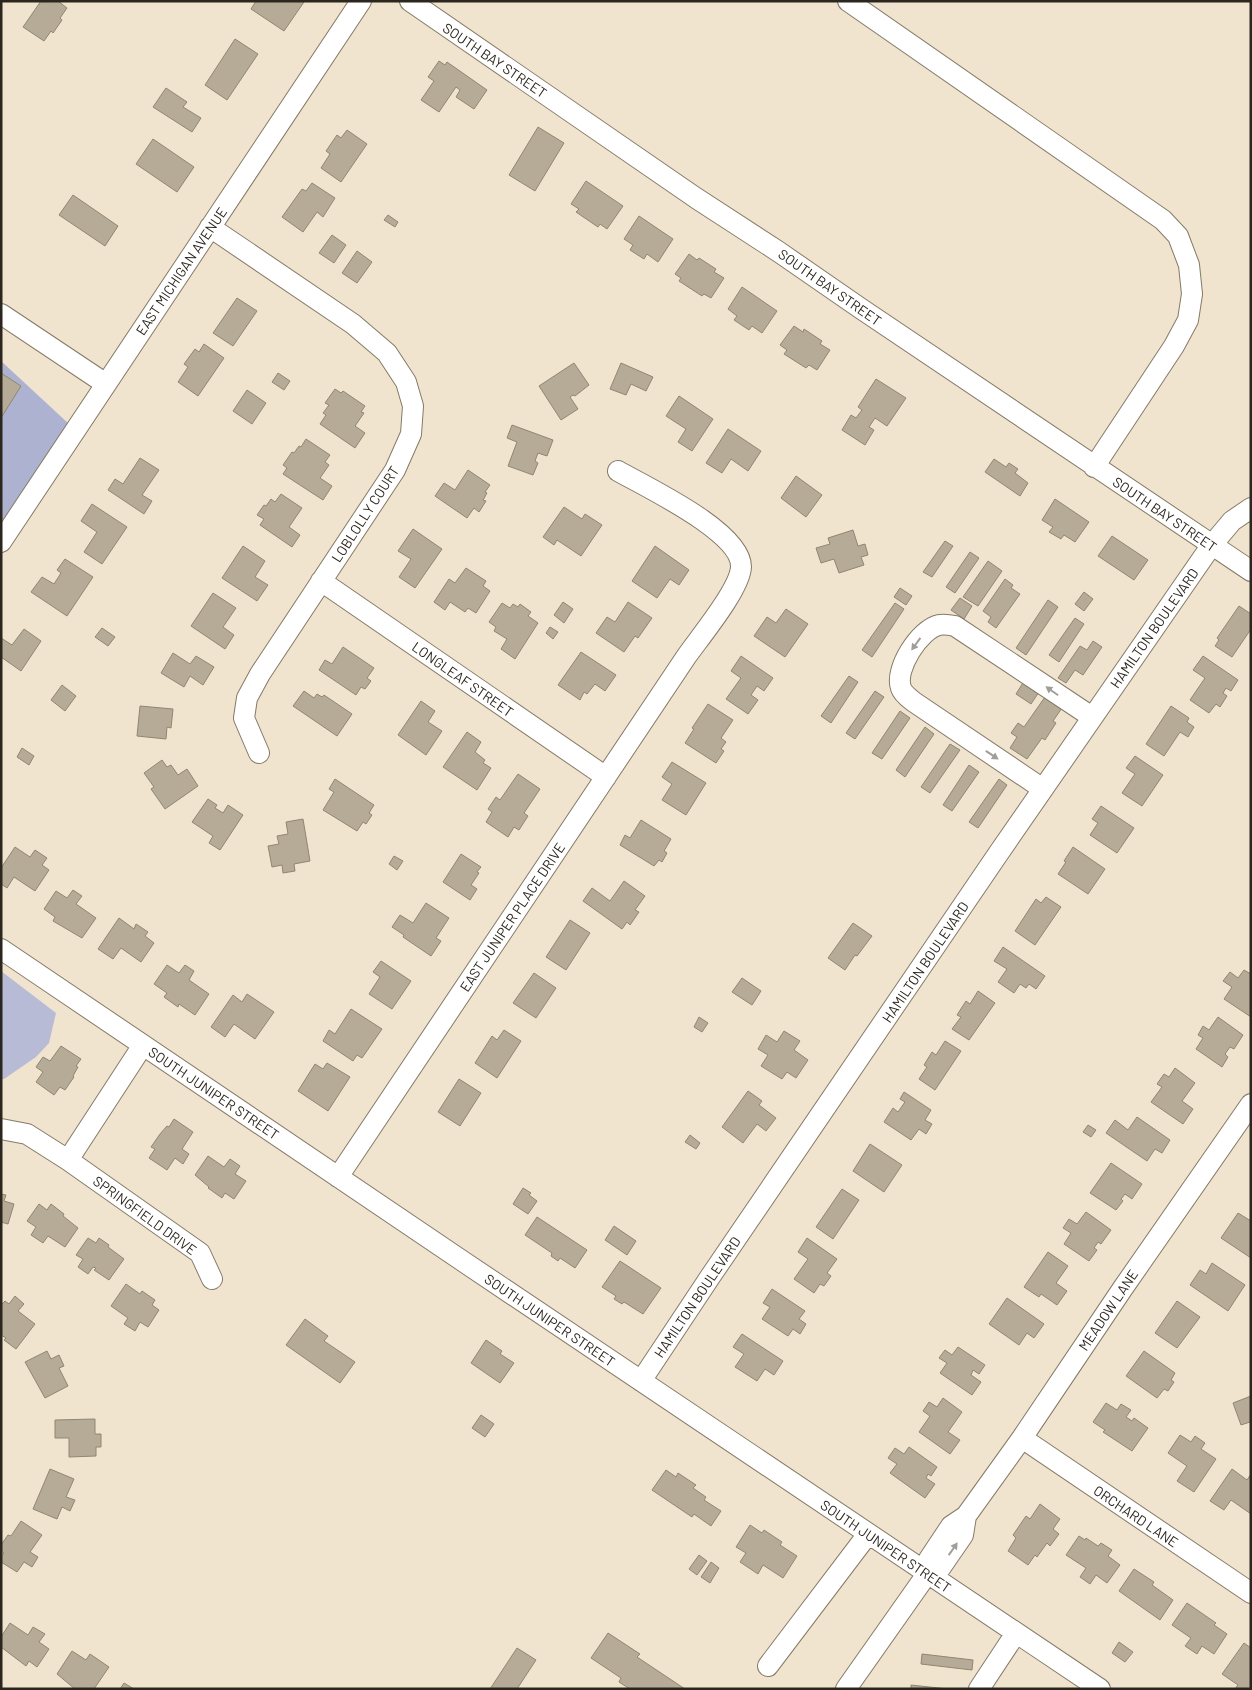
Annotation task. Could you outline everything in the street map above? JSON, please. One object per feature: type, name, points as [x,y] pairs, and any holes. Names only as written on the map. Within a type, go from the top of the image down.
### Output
[{"type":"street","name":"EAST MICHIGAN AVENUE","points":[[1,542],[361,1]]},
{"type":"street","name":"SOUTH BAY STREET","points":[[410,1],[696,198],[779,252],[1211,546],[1251,571]]},
{"type":"street","points":[[848,1],[1163,220],[1178,236],[1189,265],[1192,294],[1188,320],[1174,346],[1094,467]]},
{"type":"street","name":"LOBLOLLY COURT","points":[[210,227],[353,324],[387,353],[406,382],[413,406],[411,434],[395,470],[260,674],[247,698],[244,718],[259,752]]},
{"type":"street","points":[[1,314],[106,384]]},
{"type":"street","name":"EAST JUNIPER PLACE DRIVE","points":[[338,1177],[686,657],[735,588],[741,567],[739,555],[726,540],[707,522],[618,471]]},
{"type":"street","name":"HAMILTON BOULEVARD","points":[[642,1381],[721,1261],[1042,789],[1211,546],[1232,521],[1251,508]]},
{"type":"street","name":"LONGLEAF STREET","points":[[321,581],[606,777]]},
{"type":"street","points":[[1042,789],[904,694],[900,686],[902,666],[917,641],[927,630],[939,625],[955,626],[1092,717]]},
{"type":"street","name":"SOUTH JUNIPER STREET","points":[[1,949],[1100,1689]]},
{"type":"street","points":[[68,1160],[143,1045]]},
{"type":"street","name":"MEADOW LANE","points":[[846,1689],[927,1574],[929,1559],[951,1526],[966,1516],[1022,1438],[1128,1280],[1251,1104]]},
{"type":"street","name":"SPRINGFIELD DRIVE","points":[[1,1129],[27,1134],[68,1160],[200,1253],[212,1279]]},
{"type":"street","name":"ORCHARD LANE","points":[[1022,1438],[1251,1593]]},
{"type":"street","points":[[768,1666],[868,1534]]},
{"type":"street","points":[[978,1689],[1016,1633]]},
{"type":"shaded area","points":[[1,361],[69,424],[1,530]]},
{"type":"shaded area","points":[[1,971],[56,1013],[49,1043],[36,1057],[4,1079],[1,1079]]},
{"type":"building","points":[[41,1],[58,1],[67,8],[60,18],[62,20],[53,33],[51,31],[44,41],[23,27]]},
{"type":"building","points":[[256,1],[304,2],[284,31],[251,9]]},
{"type":"building","points":[[235,39],[258,54],[227,100],[205,85]]},
{"type":"building","points":[[439,61],[445,65],[447,62],[487,90],[474,109],[456,97],[460,90],[456,87],[439,112],[421,100],[434,81],[428,77]]},
{"type":"building","points":[[166,88],[187,102],[183,107],[201,118],[192,132],[153,107]]},
{"type":"building","points":[[538,127],[564,143],[535,191],[509,175]]},
{"type":"building","points":[[347,130],[367,144],[341,182],[321,168],[330,154],[326,151],[337,135],[341,138]]},
{"type":"building","points":[[153,139],[194,167],[177,192],[136,164]]},
{"type":"building","points":[[586,181],[623,206],[607,229],[600,224],[598,227],[576,212],[579,209],[571,204]]},
{"type":"building","points":[[312,183],[335,198],[323,217],[317,212],[303,232],[282,217],[302,189],[306,191]]},
{"type":"building","points":[[73,195],[118,226],[105,246],[59,215]]},
{"type":"building","points":[[388,215],[398,222],[395,227],[384,220]]},
{"type":"building","points":[[639,216],[673,239],[658,262],[647,254],[644,259],[630,250],[633,245],[624,239]]},
{"type":"building","points":[[332,235],[346,245],[334,263],[319,253]]},
{"type":"building","points":[[357,251],[372,262],[357,283],[342,273]]},
{"type":"building","points":[[689,254],[716,269],[714,272],[724,278],[711,298],[704,294],[702,296],[679,281],[681,278],[675,274]]},
{"type":"building","points":[[742,287],[777,311],[762,333],[752,326],[749,330],[734,320],[737,316],[728,309]]},
{"type":"building","points":[[237,298],[257,311],[233,346],[213,333]]},
{"type":"building","points":[[794,326],[803,332],[804,329],[822,341],[820,344],[830,350],[817,370],[809,365],[806,368],[784,354],[787,350],[780,345]]},
{"type":"building","points":[[204,344],[224,358],[198,396],[178,382],[188,367],[184,364],[195,349],[199,352]]},
{"type":"building","points":[[574,363],[589,385],[575,396],[570,397],[578,409],[561,420],[539,386]]},
{"type":"building","points":[[621,363],[653,377],[646,391],[631,384],[626,395],[610,389]]},
{"type":"building","points":[[1,373],[21,386],[1,418]]},
{"type":"building","points":[[278,373],[290,381],[284,390],[272,382]]},
{"type":"building","points":[[876,379],[906,398],[887,426],[875,418],[869,427],[874,430],[865,445],[842,430],[851,415],[856,418],[862,410],[858,407]]},
{"type":"building","points":[[335,389],[341,393],[343,391],[365,406],[361,412],[364,413],[355,426],[365,433],[355,448],[320,424],[326,415],[323,413],[329,405],[325,403]]},
{"type":"building","points":[[247,390],[266,403],[252,424],[233,411]]},
{"type":"building","points":[[679,396],[713,419],[692,451],[678,442],[686,429],[666,416]]},
{"type":"building","points":[[512,425],[553,440],[547,456],[538,453],[535,461],[538,463],[533,475],[508,466],[517,442],[507,438]]},
{"type":"building","points":[[728,429],[761,451],[748,471],[731,459],[722,473],[706,463]]},
{"type":"building","points":[[306,439],[330,455],[325,462],[329,465],[320,478],[332,486],[323,500],[283,474],[287,468],[283,465],[292,452],[294,453],[299,446],[301,447]]},
{"type":"building","points":[[140,458],[159,470],[142,495],[152,501],[144,514],[108,490],[115,479],[123,484]]},
{"type":"building","points":[[994,459],[1006,467],[1009,463],[1018,469],[1015,473],[1028,483],[1020,496],[985,472]]},
{"type":"building","points":[[468,470],[490,485],[485,492],[487,493],[483,500],[486,501],[479,512],[474,508],[467,518],[435,496],[444,483],[455,490]]},
{"type":"building","points":[[796,476],[822,495],[806,517],[781,498]]},
{"type":"building","points":[[281,494],[302,508],[289,527],[300,535],[292,547],[260,525],[264,519],[257,515],[264,505],[266,506],[271,499],[275,502]]},
{"type":"building","points":[[1055,499],[1089,522],[1075,542],[1064,535],[1061,539],[1049,532],[1053,527],[1042,520]]},
{"type":"building","points":[[92,504],[127,527],[102,564],[84,552],[97,532],[81,521]]},
{"type":"building","points":[[564,507],[582,519],[585,514],[602,525],[581,556],[557,540],[554,545],[543,537]]},
{"type":"building","points":[[413,529],[442,549],[415,588],[399,577],[411,559],[398,551]]},
{"type":"building","points":[[853,530],[858,546],[865,544],[868,555],[861,557],[864,565],[839,573],[834,559],[821,563],[816,548],[830,544],[828,538]]},
{"type":"building","points":[[1112,536],[1148,560],[1134,580],[1098,556]]},
{"type":"building","points":[[945,541],[953,546],[932,577],[923,572]]},
{"type":"building","points":[[243,546],[265,561],[255,577],[268,585],[257,601],[222,578]]},
{"type":"building","points":[[655,546],[689,570],[679,585],[670,579],[657,598],[632,581]]},
{"type":"building","points":[[970,552],[979,558],[955,593],[946,587]]},
{"type":"building","points":[[65,559],[93,577],[67,616],[31,592],[42,577],[54,584],[61,573],[57,570]]},
{"type":"building","points":[[988,561],[1002,571],[978,606],[963,597]]},
{"type":"building","points":[[466,568],[486,581],[483,586],[490,591],[476,613],[468,608],[465,612],[450,602],[445,610],[434,602],[449,579],[455,583]]},
{"type":"building","points":[[1005,579],[1013,585],[1011,588],[1020,594],[996,628],[988,622],[991,617],[983,611]]},
{"type":"building","points":[[900,588],[912,596],[906,605],[894,597]]},
{"type":"building","points":[[1084,592],[1093,599],[1084,611],[1075,604]]},
{"type":"building","points":[[213,593],[236,608],[223,627],[234,635],[225,649],[191,626]]},
{"type":"building","points":[[960,598],[972,606],[964,619],[951,610]]},
{"type":"building","points":[[1048,600],[1058,607],[1026,655],[1016,648]]},
{"type":"building","points":[[563,602],[573,609],[564,623],[554,615]]},
{"type":"building","points":[[628,602],[652,618],[638,638],[635,636],[624,652],[596,633],[607,617],[615,622]]},
{"type":"building","points":[[502,603],[510,608],[513,604],[518,607],[520,604],[531,612],[528,616],[538,623],[515,659],[501,649],[507,639],[494,631],[496,627],[489,622]]},
{"type":"building","points":[[895,603],[904,609],[872,657],[862,650]]},
{"type":"building","points":[[1239,606],[1251,614],[1251,629],[1232,657],[1215,646],[1219,640],[1217,638]]},
{"type":"building","points":[[786,609],[808,624],[785,657],[754,636],[767,617],[776,623]]},
{"type":"building","points":[[1075,618],[1084,624],[1059,662],[1049,655]]},
{"type":"building","points":[[550,627],[558,632],[553,639],[546,633]]},
{"type":"building","points":[[102,628],[115,637],[108,646],[95,637]]},
{"type":"building","points":[[24,629],[41,641],[21,671],[1,657],[1,638],[12,645]]},
{"type":"building","points":[[1093,641],[1102,647],[1083,675],[1075,670],[1066,683],[1058,678],[1080,646],[1087,650]]},
{"type":"building","points":[[343,647],[374,668],[367,678],[371,681],[365,689],[361,687],[356,695],[319,670],[325,660],[332,664]]},
{"type":"building","points":[[581,652],[616,675],[605,691],[595,684],[587,694],[584,692],[580,700],[558,685]]},
{"type":"building","points":[[173,653],[190,664],[196,656],[214,667],[203,685],[190,676],[184,687],[161,673]]},
{"type":"building","points":[[741,656],[773,678],[764,691],[757,686],[751,695],[758,700],[748,714],[726,699],[741,678],[731,671]]},
{"type":"building","points":[[1203,656],[1238,680],[1231,691],[1226,688],[1223,693],[1227,696],[1220,707],[1216,704],[1209,713],[1190,700],[1205,678],[1193,670]]},
{"type":"building","points":[[849,676],[858,682],[831,723],[821,716]]},
{"type":"building","points":[[1026,678],[1041,689],[1031,704],[1016,694]]},
{"type":"building","points":[[62,685],[76,696],[65,711],[51,700]]},
{"type":"building","points":[[304,691],[314,698],[317,694],[322,697],[324,695],[352,714],[337,736],[293,706]]},
{"type":"building","points":[[875,691],[884,697],[855,739],[846,733]]},
{"type":"building","points":[[1045,697],[1062,708],[1053,721],[1056,723],[1045,740],[1042,738],[1027,759],[1010,748],[1017,737],[1011,733],[1018,723],[1024,727]]},
{"type":"building","points":[[421,701],[435,711],[428,722],[442,731],[426,755],[398,735]]},
{"type":"building","points":[[708,704],[733,720],[721,738],[726,742],[721,749],[724,751],[716,763],[685,743],[694,729],[692,728]]},
{"type":"building","points":[[140,706],[173,709],[171,728],[167,727],[166,739],[137,736]]},
{"type":"building","points":[[1171,706],[1189,718],[1187,722],[1194,727],[1188,737],[1180,732],[1164,756],[1146,744]]},
{"type":"building","points":[[900,711],[910,718],[882,759],[872,753]]},
{"type":"building","points":[[925,727],[934,734],[905,777],[896,770]]},
{"type":"building","points":[[467,732],[481,742],[475,752],[485,760],[483,763],[491,768],[477,790],[443,767]]},
{"type":"building","points":[[950,744],[960,750],[930,793],[921,787]]},
{"type":"building","points":[[22,748],[34,756],[29,765],[17,757]]},
{"type":"building","points":[[1135,756],[1163,775],[1142,806],[1122,793],[1135,774],[1126,768]]},
{"type":"building","points":[[162,760],[167,767],[171,765],[178,775],[187,769],[198,786],[165,809],[151,789],[154,787],[144,773]]},
{"type":"building","points":[[672,762],[706,783],[686,815],[662,800],[672,784],[662,777]]},
{"type":"building","points":[[969,765],[979,772],[952,811],[943,805]]},
{"type":"building","points":[[518,774],[540,789],[524,813],[528,816],[519,830],[514,827],[508,837],[486,822],[492,812],[488,809],[496,797],[500,800]]},
{"type":"building","points":[[335,779],[374,805],[369,813],[372,815],[366,824],[363,822],[357,831],[323,810],[334,792],[329,789]]},
{"type":"building","points":[[999,779],[1007,785],[978,828],[969,822]]},
{"type":"building","points":[[208,799],[217,805],[215,808],[223,813],[228,805],[243,815],[220,850],[209,843],[213,836],[192,822]]},
{"type":"building","points":[[1101,806],[1134,828],[1117,853],[1090,835],[1098,823],[1092,819]]},
{"type":"building","points":[[303,819],[310,861],[294,864],[295,871],[283,873],[282,865],[272,867],[268,846],[279,844],[277,836],[288,834],[286,822]]},
{"type":"building","points":[[641,820],[671,839],[664,851],[667,853],[662,862],[659,860],[654,866],[620,845],[625,835],[630,838]]},
{"type":"building","points":[[15,847],[30,857],[35,850],[47,858],[42,865],[49,870],[35,891],[14,877],[7,888],[1,884],[1,868]]},
{"type":"building","points":[[1073,847],[1105,869],[1088,894],[1058,874]]},
{"type":"building","points":[[461,854],[481,867],[471,885],[477,889],[470,900],[443,882]]},
{"type":"building","points":[[394,856],[403,861],[397,870],[389,864]]},
{"type":"building","points":[[624,881],[645,896],[635,910],[639,912],[630,925],[627,922],[622,929],[583,901],[592,888],[610,901]]},
{"type":"building","points":[[73,890],[82,896],[76,904],[96,918],[82,938],[53,921],[55,917],[44,909],[56,891],[67,898]]},
{"type":"building","points":[[1046,897],[1061,907],[1035,945],[1015,931],[1036,899],[1041,903]]},
{"type":"building","points":[[426,903],[449,918],[436,938],[441,941],[431,956],[392,927],[400,915],[413,923]]},
{"type":"building","points":[[119,918],[134,929],[136,924],[148,932],[145,936],[154,943],[141,962],[121,948],[113,959],[98,949]]},
{"type":"building","points":[[570,920],[590,933],[566,970],[546,957]]},
{"type":"building","points":[[853,923],[872,936],[845,970],[828,958]]},
{"type":"building","points":[[1003,947],[1045,976],[1036,989],[1029,984],[1026,988],[1020,984],[1014,993],[998,982],[1007,969],[994,961]]},
{"type":"building","points":[[381,961],[411,981],[392,1009],[369,994],[380,977],[373,972]]},
{"type":"building","points":[[167,965],[179,973],[185,965],[194,971],[189,980],[209,994],[195,1015],[179,1004],[178,1007],[164,997],[167,993],[154,984]]},
{"type":"building","points":[[1244,970],[1251,974],[1251,1017],[1224,999],[1232,987],[1223,981],[1230,972],[1238,978]]},
{"type":"building","points":[[534,973],[556,988],[536,1018],[513,1003]]},
{"type":"building","points":[[742,978],[761,991],[752,1005],[732,992]]},
{"type":"building","points":[[978,991],[995,1003],[969,1040],[952,1029],[961,1017],[957,1015],[966,1001],[970,1004]]},
{"type":"building","points":[[247,994],[274,1012],[255,1039],[234,1024],[225,1037],[211,1027],[233,995],[242,1002]]},
{"type":"building","points":[[351,1009],[382,1029],[362,1058],[357,1055],[353,1061],[323,1041],[329,1030],[335,1034]]},
{"type":"building","points":[[699,1017],[708,1023],[702,1032],[694,1027]]},
{"type":"building","points":[[1218,1017],[1243,1035],[1234,1049],[1230,1047],[1225,1054],[1228,1057],[1222,1067],[1196,1049],[1203,1038],[1198,1035],[1203,1026],[1209,1030]]},
{"type":"building","points":[[504,1030],[521,1041],[497,1078],[475,1063],[492,1036],[497,1040]]},
{"type":"building","points":[[784,1031],[800,1041],[794,1050],[808,1060],[796,1078],[787,1072],[782,1079],[761,1066],[768,1055],[758,1049],[766,1035],[777,1042]]},
{"type":"building","points":[[945,1041],[961,1051],[935,1090],[919,1079],[927,1067],[924,1065],[932,1052],[936,1055]]},
{"type":"building","points":[[61,1046],[81,1059],[76,1066],[78,1067],[74,1077],[65,1090],[60,1087],[54,1095],[36,1082],[43,1072],[36,1067],[43,1057],[50,1061]]},
{"type":"building","points":[[327,1063],[350,1077],[328,1111],[298,1091],[315,1064],[323,1069]]},
{"type":"building","points":[[1175,1068],[1195,1083],[1182,1101],[1193,1109],[1183,1124],[1151,1102],[1162,1087],[1157,1084],[1164,1074],[1169,1077]]},
{"type":"building","points":[[459,1079],[481,1093],[460,1126],[438,1112]]},
{"type":"building","points":[[748,1091],[762,1101],[759,1105],[776,1118],[766,1131],[757,1124],[743,1143],[722,1127]]},
{"type":"building","points":[[904,1092],[931,1110],[925,1120],[932,1124],[926,1134],[919,1129],[911,1140],[884,1122],[893,1108],[898,1112],[905,1102],[900,1099]]},
{"type":"building","points":[[1137,1117],[1170,1140],[1162,1153],[1155,1149],[1147,1161],[1106,1133],[1115,1120],[1128,1130]]},
{"type":"building","points":[[174,1119],[193,1132],[182,1149],[189,1154],[183,1164],[175,1158],[167,1170],[149,1158],[155,1149],[151,1147]]},
{"type":"building","points":[[1088,1125],[1096,1130],[1091,1137],[1083,1132]]},
{"type":"building","points":[[690,1135],[700,1143],[696,1149],[685,1142]]},
{"type":"building","points":[[870,1144],[902,1165],[884,1192],[853,1171]]},
{"type":"building","points":[[208,1156],[224,1167],[230,1159],[240,1166],[235,1174],[246,1181],[234,1199],[225,1193],[222,1198],[195,1175]]},
{"type":"building","points":[[1111,1163],[1142,1184],[1132,1199],[1125,1194],[1121,1199],[1123,1201],[1116,1210],[1090,1193]]},
{"type":"building","points":[[523,1188],[531,1193],[529,1195],[537,1201],[528,1214],[513,1204]]},
{"type":"building","points":[[842,1189],[859,1200],[833,1239],[816,1227]]},
{"type":"building","points":[[1,1194],[6,1195],[4,1201],[14,1204],[8,1224],[1,1222]]},
{"type":"building","points":[[39,1204],[47,1210],[51,1204],[78,1228],[65,1247],[48,1236],[43,1243],[31,1235],[36,1227],[27,1221]]},
{"type":"building","points":[[1086,1212],[1111,1230],[1101,1244],[1098,1242],[1094,1248],[1097,1250],[1089,1261],[1064,1244],[1071,1233],[1063,1228],[1069,1219],[1077,1224]]},
{"type":"building","points":[[1238,1213],[1251,1221],[1251,1258],[1221,1238]]},
{"type":"building","points":[[537,1217],[587,1250],[575,1268],[560,1258],[558,1261],[551,1256],[552,1253],[525,1235]]},
{"type":"building","points":[[614,1226],[636,1241],[627,1255],[605,1240]]},
{"type":"building","points":[[88,1238],[96,1243],[99,1238],[124,1259],[109,1280],[94,1270],[96,1268],[93,1267],[88,1274],[78,1267],[83,1259],[76,1255]]},
{"type":"building","points":[[807,1238],[837,1259],[827,1273],[831,1276],[824,1286],[820,1284],[814,1293],[794,1279],[808,1259],[798,1252]]},
{"type":"building","points":[[1048,1252],[1068,1266],[1056,1283],[1067,1291],[1057,1305],[1041,1294],[1039,1297],[1024,1287]]},
{"type":"building","points":[[620,1261],[661,1288],[643,1314],[624,1302],[622,1304],[614,1299],[616,1296],[602,1287]]},
{"type":"building","points":[[1212,1263],[1245,1285],[1228,1311],[1190,1285],[1200,1270],[1206,1274]]},
{"type":"building","points":[[126,1284],[140,1294],[142,1291],[155,1300],[152,1305],[159,1310],[148,1327],[140,1322],[135,1331],[124,1324],[128,1318],[111,1306]]},
{"type":"building","points":[[772,1289],[805,1311],[799,1319],[806,1324],[800,1334],[793,1329],[788,1336],[762,1319],[770,1307],[763,1303]]},
{"type":"building","points":[[15,1296],[24,1304],[18,1311],[35,1324],[16,1349],[4,1340],[6,1338],[1,1335],[1,1305],[5,1301],[9,1304]]},
{"type":"building","points":[[1007,1298],[1044,1324],[1034,1338],[1027,1333],[1019,1345],[989,1324]]},
{"type":"building","points":[[1177,1301],[1200,1317],[1177,1348],[1155,1333]]},
{"type":"building","points":[[305,1319],[328,1336],[324,1341],[355,1362],[340,1383],[286,1345]]},
{"type":"building","points":[[742,1334],[783,1361],[774,1375],[765,1369],[757,1381],[735,1367],[744,1354],[733,1347]]},
{"type":"building","points":[[486,1340],[502,1351],[500,1354],[514,1363],[500,1383],[471,1363]]},
{"type":"building","points":[[958,1347],[985,1365],[979,1374],[973,1370],[971,1375],[981,1382],[972,1395],[940,1373],[947,1363],[939,1358],[945,1350],[952,1355]]},
{"type":"building","points":[[47,1351],[51,1359],[59,1355],[64,1366],[59,1368],[68,1386],[45,1398],[25,1362]]},
{"type":"building","points":[[1144,1351],[1175,1373],[1171,1380],[1174,1382],[1168,1391],[1164,1389],[1157,1398],[1126,1376]]},
{"type":"building","points":[[1251,1396],[1251,1425],[1250,1422],[1241,1425],[1233,1403]]},
{"type":"building","points":[[943,1398],[962,1412],[948,1432],[960,1440],[950,1454],[919,1432],[930,1416],[923,1411],[929,1402],[937,1407]]},
{"type":"building","points":[[1106,1403],[1117,1410],[1121,1404],[1131,1410],[1126,1417],[1132,1421],[1134,1418],[1148,1428],[1132,1451],[1103,1432],[1105,1430],[1093,1422]]},
{"type":"building","points":[[481,1415],[494,1424],[485,1437],[472,1428]]},
{"type":"building","points":[[95,1419],[95,1434],[101,1434],[101,1447],[96,1447],[96,1456],[69,1457],[69,1438],[55,1438],[55,1420]]},
{"type":"building","points":[[1180,1435],[1191,1442],[1195,1436],[1205,1443],[1201,1449],[1216,1459],[1194,1492],[1177,1481],[1187,1466],[1168,1453]]},
{"type":"building","points":[[909,1447],[937,1467],[931,1476],[928,1474],[926,1478],[935,1484],[925,1498],[890,1473],[897,1464],[888,1458],[895,1448],[904,1454]]},
{"type":"building","points":[[50,1469],[74,1479],[66,1497],[75,1500],[70,1511],[62,1507],[57,1519],[33,1509]]},
{"type":"building","points":[[1232,1469],[1247,1480],[1251,1474],[1251,1514],[1231,1500],[1224,1510],[1210,1501]]},
{"type":"building","points":[[666,1470],[676,1477],[678,1473],[696,1485],[693,1488],[706,1497],[704,1500],[721,1511],[711,1526],[694,1514],[692,1517],[652,1490]]},
{"type":"building","points":[[1040,1504],[1060,1519],[1053,1529],[1059,1534],[1050,1546],[1047,1543],[1037,1557],[1035,1555],[1028,1565],[1008,1551],[1016,1538],[1013,1535],[1026,1516],[1030,1519]]},
{"type":"building","points":[[21,1521],[42,1535],[30,1552],[38,1557],[32,1567],[24,1562],[17,1572],[1,1562],[1,1556],[4,1553],[1,1551],[1,1545],[8,1535],[11,1536]]},
{"type":"building","points":[[750,1525],[762,1533],[764,1530],[782,1542],[780,1545],[797,1556],[783,1578],[763,1565],[758,1574],[740,1562],[746,1553],[736,1547]]},
{"type":"building","points":[[1079,1536],[1098,1546],[1101,1543],[1112,1550],[1108,1556],[1120,1565],[1107,1583],[1096,1575],[1090,1584],[1080,1577],[1086,1568],[1066,1555]]},
{"type":"building","points":[[699,1555],[707,1561],[697,1575],[689,1569]]},
{"type":"building","points":[[711,1562],[719,1568],[710,1583],[701,1577]]},
{"type":"building","points":[[1134,1569],[1154,1582],[1152,1585],[1173,1600],[1160,1620],[1119,1591]]},
{"type":"building","points":[[1187,1603],[1216,1623],[1214,1625],[1227,1634],[1214,1654],[1202,1646],[1197,1654],[1185,1646],[1191,1638],[1172,1625]]},
{"type":"building","points":[[10,1623],[28,1635],[33,1627],[45,1634],[39,1642],[49,1649],[37,1667],[29,1661],[26,1666],[1,1647],[1,1637]]},
{"type":"building","points":[[608,1633],[640,1654],[637,1657],[685,1689],[630,1689],[619,1682],[621,1678],[591,1658]]},
{"type":"building","points":[[1119,1642],[1133,1652],[1125,1662],[1112,1653]]},
{"type":"building","points":[[1244,1643],[1251,1648],[1251,1689],[1235,1689],[1238,1685],[1222,1674]]},
{"type":"building","points":[[517,1648],[536,1660],[517,1689],[490,1689]]},
{"type":"building","points":[[72,1651],[86,1660],[90,1654],[109,1667],[94,1689],[75,1689],[57,1674]]},
{"type":"building","points":[[922,1654],[973,1660],[972,1670],[921,1664]]},
{"type":"building","points":[[124,1683],[134,1689],[120,1689]]},
{"type":"building","points":[[911,1685],[948,1689],[911,1689]]}]
